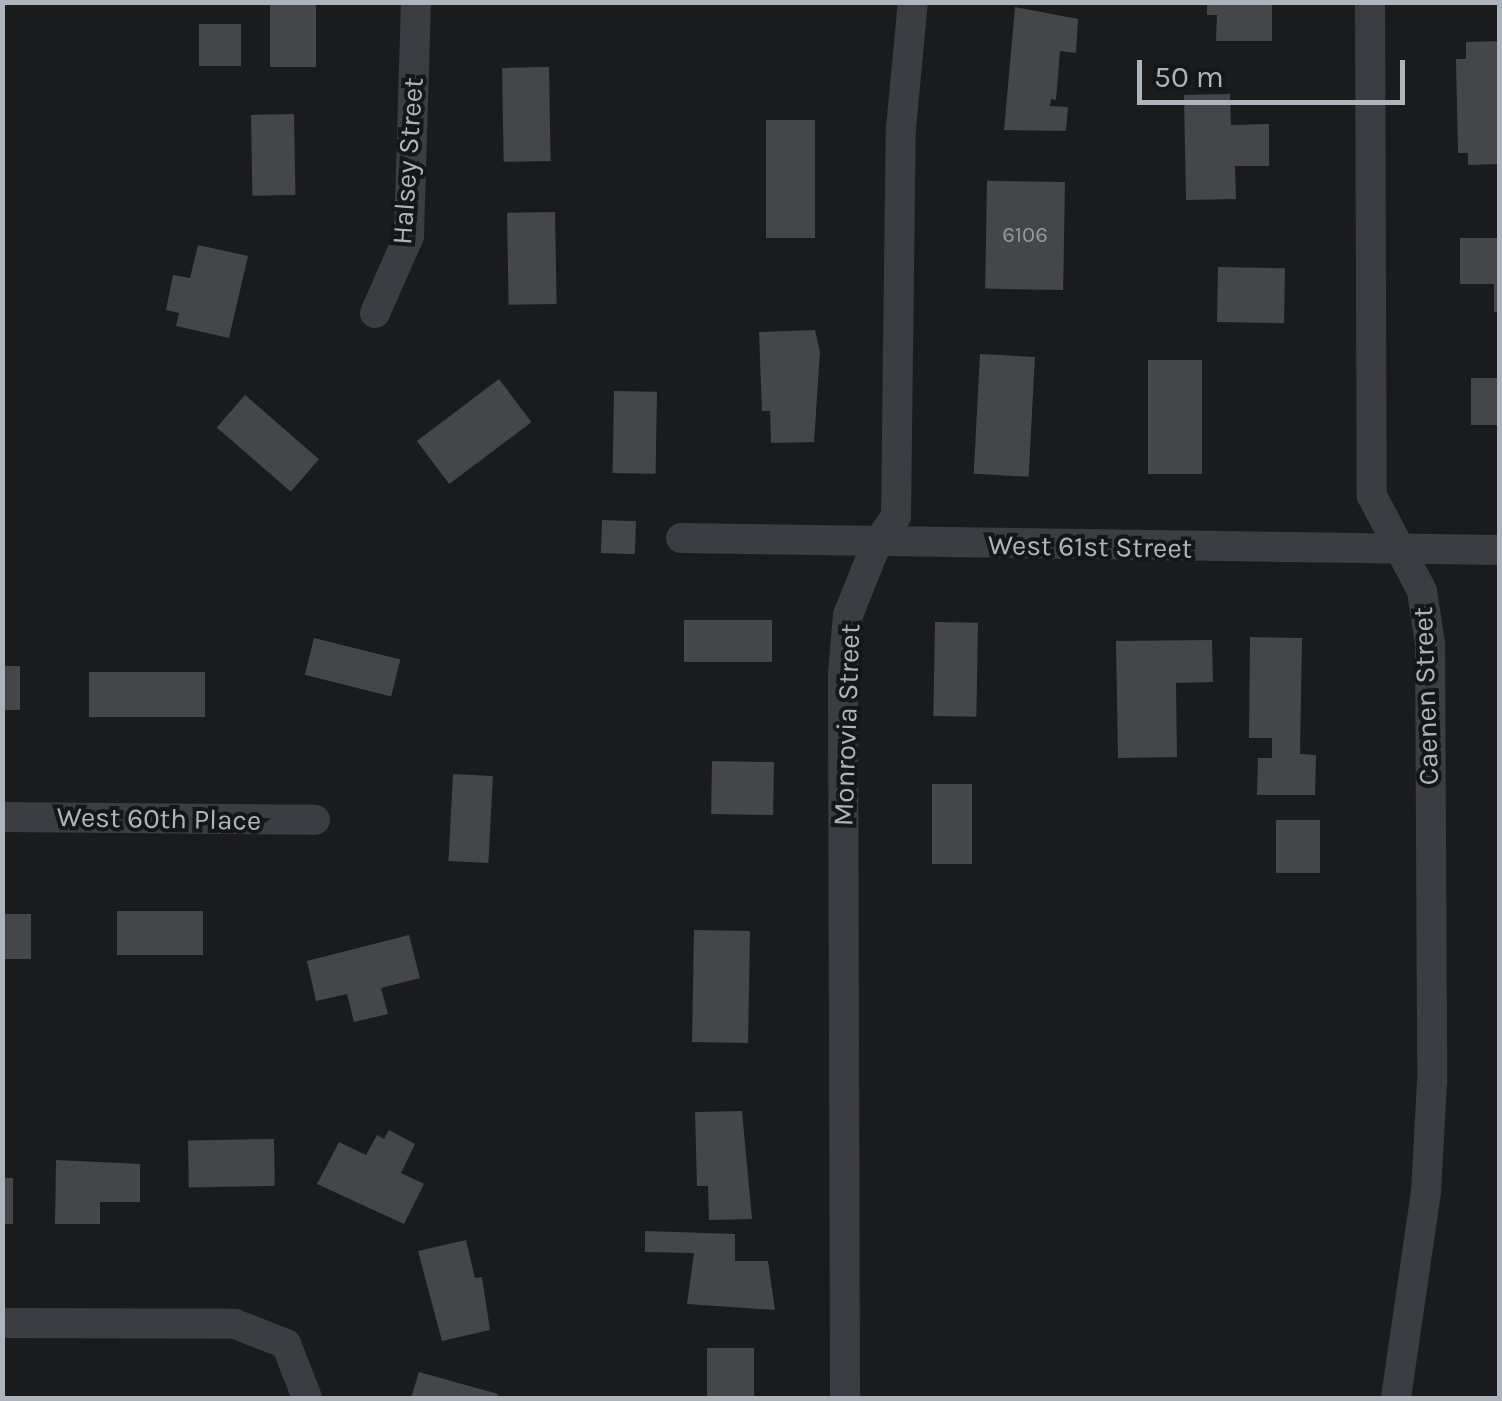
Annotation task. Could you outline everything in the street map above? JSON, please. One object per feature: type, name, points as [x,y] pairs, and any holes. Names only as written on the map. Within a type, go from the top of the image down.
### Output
[{"type":"street","name":"Halsey Street","points":[[375,313],[410,236],[416,2]]},
{"type":"street","name":"Monrovia Street","points":[[844,1398],[844,674],[848,614],[876,545],[896,516],[901,128],[913,2]]},
{"type":"street","name":"Caenen Street","points":[[1370,2],[1372,496],[1422,591],[1430,644],[1432,1082],[1426,1192],[1396,1398]]},
{"type":"street","name":"West 61st Street","points":[[681,538],[876,545],[1500,550]]},
{"type":"street","name":"West 60th Place","points":[[2,817],[315,820]]},
{"type":"street","points":[[2,1323],[235,1324],[286,1344],[308,1398]]},
{"type":"building","points":[[270,2],[316,2],[316,67],[270,67]]},
{"type":"building","points":[[1207,2],[1272,2],[1272,41],[1216,41],[1217,15],[1207,15]]},
{"type":"building","points":[[1015,7],[1078,19],[1076,53],[1060,51],[1056,100],[1051,99],[1050,106],[1068,107],[1066,131],[1004,130]]},
{"type":"building","points":[[199,24],[241,24],[241,66],[199,66]]},
{"type":"building","points":[[1500,41],[1500,164],[1468,165],[1468,153],[1458,153],[1456,59],[1466,59],[1466,42]]},
{"type":"building","points":[[549,67],[551,161],[504,162],[502,68]]},
{"type":"building","points":[[1230,94],[1231,125],[1269,124],[1269,166],[1235,166],[1236,199],[1186,200],[1184,95]]},
{"type":"building","points":[[294,114],[295,195],[252,196],[251,115]]},
{"type":"building","points":[[766,120],[815,120],[815,238],[766,238]]},
{"type":"building","points":[[987,181],[1065,182],[1063,290],[985,289]]},
{"type":"building","points":[[555,212],[557,304],[509,305],[507,213]]},
{"type":"building","points":[[1460,238],[1500,238],[1500,312],[1494,312],[1494,284],[1460,284]]},
{"type":"building","points":[[198,245],[248,256],[229,338],[176,326],[179,313],[166,310],[173,275],[190,278]]},
{"type":"building","points":[[1218,267],[1285,268],[1284,323],[1217,322]]},
{"type":"building","points":[[815,330],[820,352],[814,442],[771,443],[770,411],[762,411],[759,332]]},
{"type":"building","points":[[980,354],[1035,357],[1029,477],[974,474]]},
{"type":"building","points":[[1148,360],[1202,360],[1202,474],[1148,474]]},
{"type":"building","points":[[1471,378],[1500,378],[1500,425],[1471,425]]},
{"type":"building","points":[[499,379],[531,422],[449,484],[417,441]]},
{"type":"building","points":[[614,391],[657,392],[656,474],[613,473]]},
{"type":"building","points":[[245,395],[319,459],[291,492],[217,427]]},
{"type":"building","points":[[602,520],[636,521],[635,554],[601,553]]},
{"type":"building","points":[[684,620],[772,620],[772,662],[684,662]]},
{"type":"building","points":[[935,622],[978,623],[976,717],[933,716]]},
{"type":"building","points":[[1250,637],[1302,638],[1300,754],[1316,755],[1315,795],[1257,795],[1258,758],[1272,758],[1272,738],[1249,738]]},
{"type":"building","points":[[314,638],[400,660],[391,696],[305,675]]},
{"type":"building","points":[[1212,640],[1213,682],[1176,683],[1177,757],[1118,758],[1116,641]]},
{"type":"building","points":[[2,666],[20,666],[20,710],[2,710]]},
{"type":"building","points":[[89,672],[205,672],[205,717],[89,717]]},
{"type":"building","points":[[712,761],[774,762],[773,815],[711,814]]},
{"type":"building","points":[[453,774],[493,776],[488,863],[448,861]]},
{"type":"building","points":[[932,784],[972,784],[972,864],[932,864]]},
{"type":"building","points":[[1276,820],[1320,820],[1320,873],[1276,873]]},
{"type":"building","points":[[117,911],[203,911],[203,955],[117,955]]},
{"type":"building","points":[[2,914],[31,914],[31,959],[2,959]]},
{"type":"building","points":[[694,930],[750,931],[748,1043],[692,1042]]},
{"type":"building","points":[[409,935],[420,978],[381,988],[388,1014],[354,1022],[347,994],[316,1001],[307,961]]},
{"type":"building","points":[[742,1111],[752,1219],[709,1220],[708,1186],[697,1186],[695,1112]]},
{"type":"building","points":[[389,1130],[415,1144],[401,1173],[424,1184],[404,1224],[317,1184],[339,1142],[366,1155],[377,1135],[384,1139]]},
{"type":"building","points":[[274,1139],[275,1186],[189,1187],[188,1141]]},
{"type":"building","points":[[56,1160],[140,1164],[140,1202],[100,1202],[100,1224],[55,1224]]},
{"type":"building","points":[[2,1178],[13,1178],[13,1224],[2,1224]]},
{"type":"building","points":[[645,1231],[735,1234],[735,1261],[768,1261],[775,1310],[687,1304],[694,1253],[645,1252]]},
{"type":"building","points":[[466,1240],[475,1278],[482,1277],[490,1330],[442,1341],[418,1251]]},
{"type":"building","points":[[707,1348],[754,1348],[754,1398],[707,1398]]},
{"type":"building","points":[[419,1372],[498,1394],[497,1398],[411,1398]]}]
